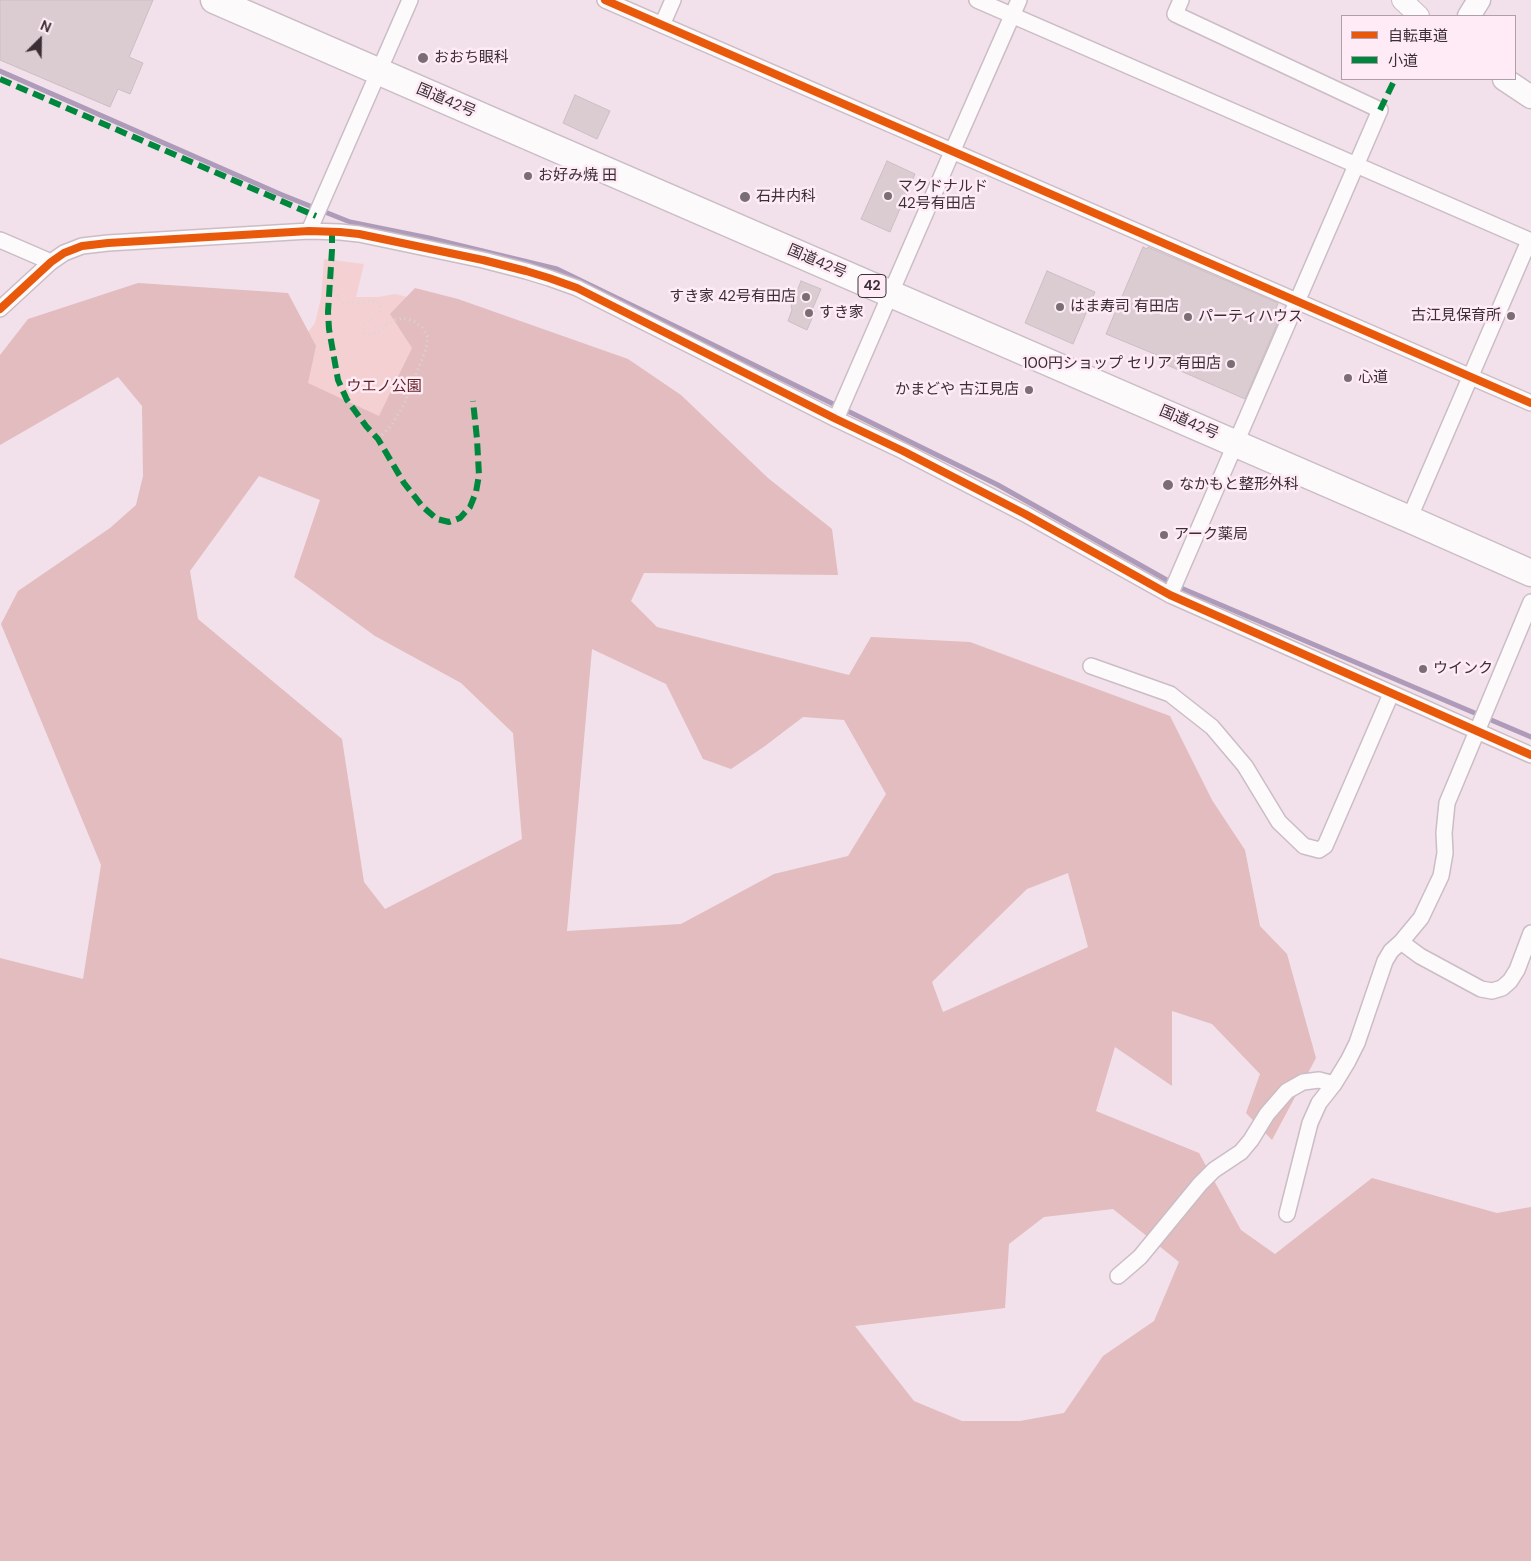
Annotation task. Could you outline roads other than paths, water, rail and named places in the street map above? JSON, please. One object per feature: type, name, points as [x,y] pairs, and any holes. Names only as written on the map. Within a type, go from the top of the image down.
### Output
[{"type":"highway","name":"国道42号","points":[[214,0],[1531,573]]},
{"type":"main road","points":[[1402,0],[1417,15]]},
{"type":"main road","points":[[1470,15],[1480,0]]},
{"type":"main road","points":[[1505,80],[1531,98]]},
{"type":"street","points":[[309,231],[410,0]]},
{"type":"street","points":[[605,0],[1531,403]]},
{"type":"street","points":[[662,25],[673,0]]},
{"type":"street","points":[[977,0],[1530,241],[1409,519]]},
{"type":"street","points":[[836,419],[1019,0]]},
{"type":"street","points":[[1170,596],[1380,110],[1175,14],[1181,0]]},
{"type":"street","points":[[0,309],[51,262],[64,253],[82,246],[309,231],[359,234],[482,260],[549,278],[577,288],[997,499],[1170,596],[1531,755]]},
{"type":"street","points":[[0,240],[51,262]]},
{"type":"street","points":[[1287,1214],[1310,1123],[1319,1103],[1334,1084],[1357,1043],[1391,951],[1421,918],[1441,876],[1445,853],[1444,833],[1447,803],[1531,602]]},
{"type":"street","points":[[1091,666],[1170,694],[1212,727],[1245,766],[1279,822],[1304,846],[1319,850],[1325,846],[1391,694]]},
{"type":"street","points":[[1401,942],[1420,956],[1481,990],[1492,991],[1502,988],[1510,981],[1517,970],[1531,933]]},
{"type":"street","points":[[1118,1276],[1140,1257],[1200,1184],[1214,1170],[1241,1152],[1267,1114],[1287,1092],[1303,1082],[1320,1080],[1334,1084]]},
{"type":"waterway","points":[[0,71],[280,194],[350,222],[429,238],[557,269],[998,485],[1181,588],[1531,737]]},
{"type":"place","name":"おおち眼科","points":[[423,58]]},
{"type":"place","name":"お好み焼 田","points":[[528,176]]},
{"type":"place","name":"マクドナルド 42号有田店","points":[[888,196]]},
{"type":"place","name":"石井内科","points":[[745,197]]},
{"type":"place","name":"すき家 42号有田店","points":[[806,297]]},
{"type":"place","name":"はま寿司 有田店","points":[[1060,307]]},
{"type":"place","name":"すき家","points":[[809,313]]},
{"type":"place","name":"古江見保育所","points":[[1511,316]]},
{"type":"place","name":"パーティハウス","points":[[1188,317]]},
{"type":"place","name":"100円ショップ セリア 有田店","points":[[1231,364]]},
{"type":"place","name":"心道","points":[[1348,378]]},
{"type":"place","name":"かまどや 古江見店","points":[[1029,390]]},
{"type":"place","name":"なかもと整形外科","points":[[1168,485]]},
{"type":"place","name":"アーク薬局","points":[[1164,535]]},
{"type":"place","name":"ウインク","points":[[1423,669]]},
{"type":"park label","name":"ウエノ公園","points":[[384,387]]}]
